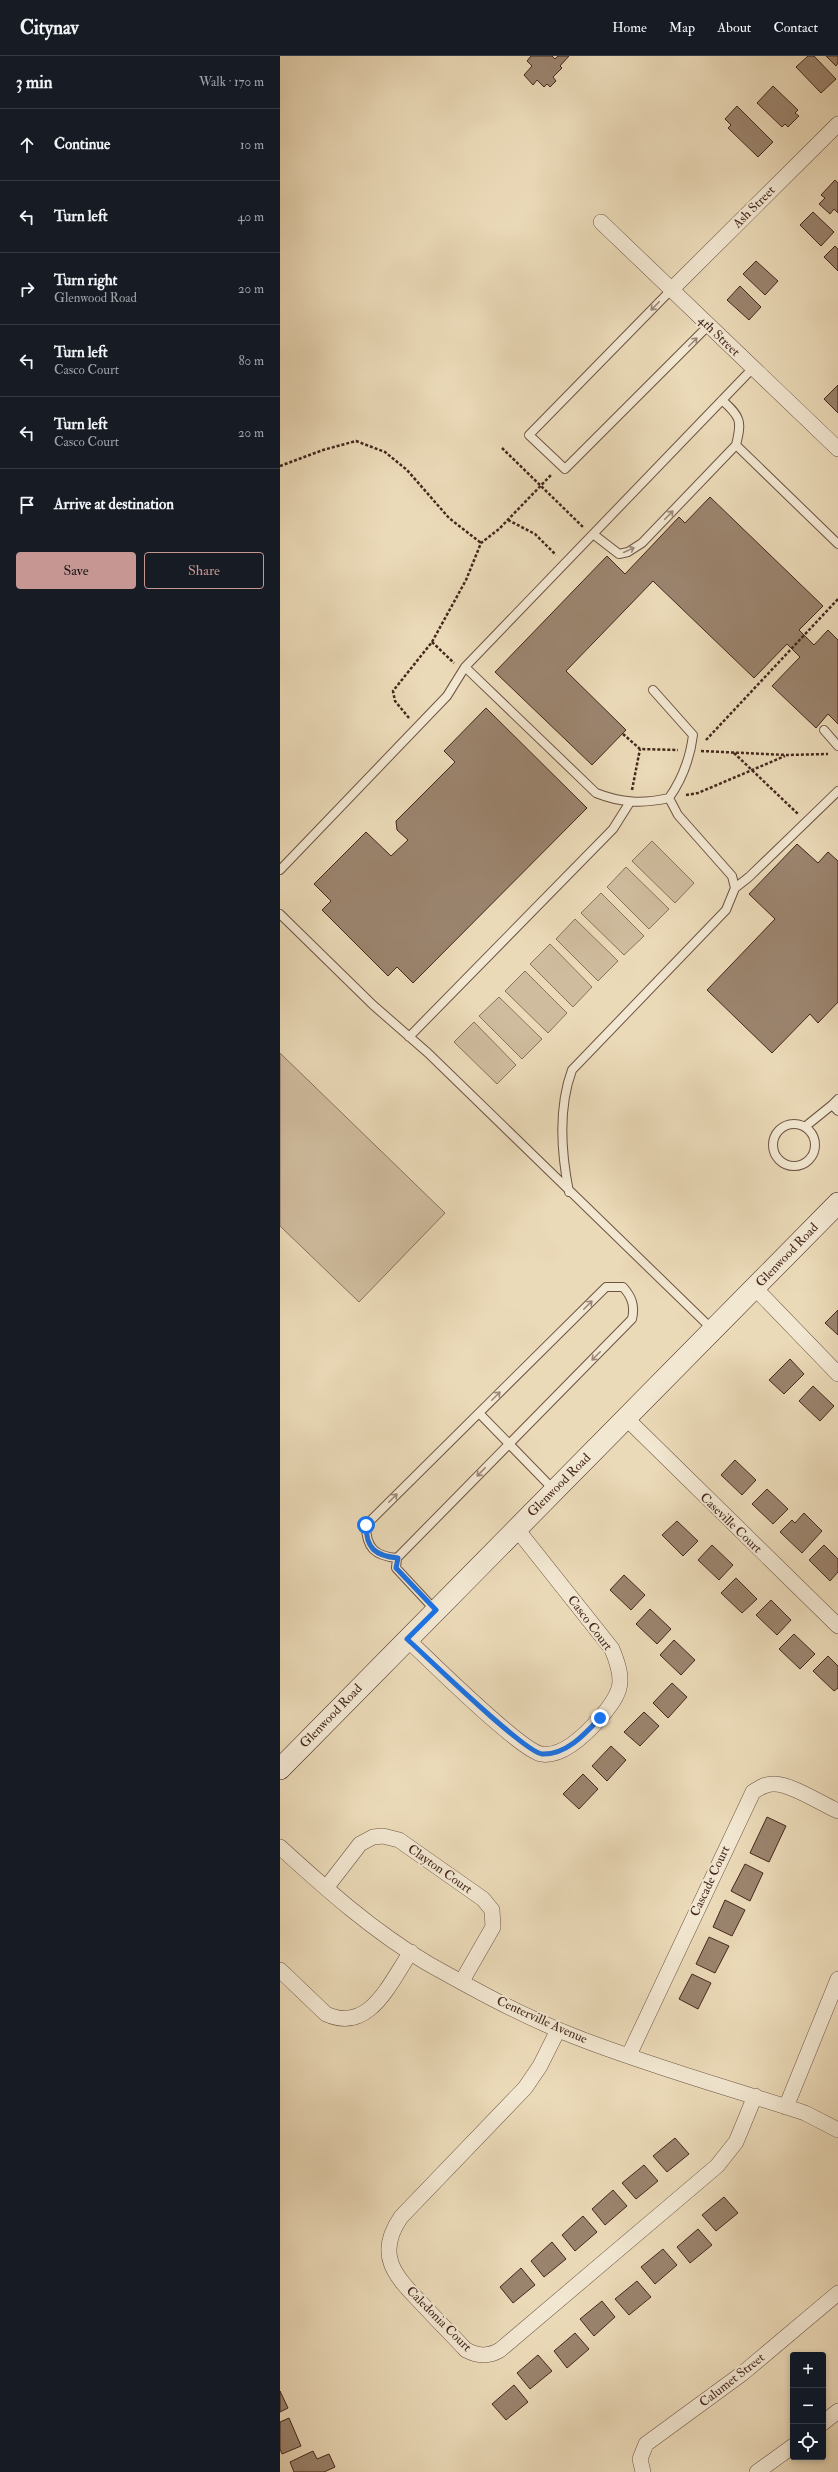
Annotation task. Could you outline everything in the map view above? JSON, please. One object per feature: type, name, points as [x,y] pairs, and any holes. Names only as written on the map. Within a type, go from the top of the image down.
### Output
[{"type":"street","name":"Ash Street","points":[[671,290],[838,124]]},
{"type":"street","name":"4th Street","points":[[601,222],[838,449]]},
{"type":"street","name":"Glenwood Road","points":[[280,1769],[838,1203]]},
{"type":"street","points":[[755,1288],[838,1374]]},
{"type":"street","name":"Caseville Court","points":[[626,1418],[838,1626]]},
{"type":"street","name":"Casco Court","points":[[407,1639],[512,1736],[540,1754],[555,1753],[579,1739],[600,1718],[615,1699],[622,1685],[620,1668],[612,1649],[516,1528]]},
{"type":"street","name":"Cascade Court","points":[[629,2055],[753,1792],[768,1785],[784,1785],[838,1811]]},
{"type":"street","name":"Clayton Court","points":[[326,1888],[364,1840],[383,1836],[399,1840],[483,1899],[492,1910],[492,1927],[462,1982]]},
{"type":"street","name":"Centerville Avenue","points":[[280,1847],[326,1888],[371,1924],[410,1952],[462,1982],[558,2030],[629,2055],[786,2106],[805,2113],[838,2130]]},
{"type":"street","points":[[280,1970],[326,2014],[344,2020],[353,2019],[362,2016],[374,2006],[410,1952]]},
{"type":"street","points":[[786,2106],[838,1979]]},
{"type":"street","name":"Caledonia Court","points":[[558,2030],[540,2066],[525,2088],[401,2217],[390,2238],[389,2259],[398,2278],[466,2350],[475,2354],[487,2355],[500,2350],[717,2166],[736,2142],[756,2096]]},
{"type":"street","name":"Calumet Street","points":[[643,2472],[640,2459],[646,2444],[743,2373],[838,2293]]},
{"type":"street","points":[[826,2421],[838,2411]]},
{"type":"street","points":[[757,2472],[790,2448]]},
{"type":"lane","points":[[671,290],[529,435],[560,465],[565,469],[709,325]]},
{"type":"lane","points":[[280,870],[447,696],[464,670],[753,368]]},
{"type":"lane","points":[[593,535],[619,554],[628,552],[642,542],[736,445],[741,426],[734,411],[722,400]]},
{"type":"lane","points":[[736,445],[838,544]]},
{"type":"lane","points":[[464,670],[596,793],[616,801],[649,803],[669,798],[681,781],[691,751],[693,735],[653,690]]},
{"type":"lane","points":[[824,730],[838,746]]},
{"type":"lane","points":[[569,1192],[564,1164],[563,1131],[565,1089],[572,1070],[726,910],[735,888],[750,878],[838,792]]},
{"type":"lane","points":[[669,798],[678,815],[732,876],[735,888]]},
{"type":"lane","points":[[409,1037],[613,829],[630,802]]},
{"type":"lane","points":[[280,914],[713,1330]]},
{"type":"lane","points":[[806,1126],[838,1099]]},
{"type":"lane","points":[[832,1105],[838,1111]]},
{"type":"lane","points":[[792,1123],[806,1126],[815,1138],[816,1145],[812,1157],[801,1165],[794,1166],[781,1162],[773,1150],[774,1136],[779,1129],[792,1123]]},
{"type":"lane","points":[[398,1558],[384,1557],[375,1552],[366,1539],[366,1525],[606,1287],[623,1287],[631,1296],[634,1310],[632,1319],[398,1558],[396,1568],[436,1610]]},
{"type":"lane","points":[[479,1413],[554,1490]]},
{"type":"path","points":[[280,466],[323,450],[356,441],[385,452],[407,470],[449,518],[481,543]]},
{"type":"path","points":[[502,448],[593,535]]},
{"type":"path","points":[[418,727],[394,701],[393,691],[432,642],[459,593],[481,543],[508,520],[560,465]]},
{"type":"path","points":[[508,520],[535,534],[552,550],[563,565]]},
{"type":"path","points":[[691,751],[702,744],[838,599]]},
{"type":"path","points":[[432,642],[464,670]]},
{"type":"path","points":[[623,734],[640,749],[787,755],[831,754]]},
{"type":"path","points":[[630,802],[640,749]]},
{"type":"path","points":[[733,752],[807,822]]},
{"type":"path","points":[[669,798],[698,793],[787,755]]},
{"type":"shaded area","points":[[652,841],[694,883],[675,903],[632,861]]},
{"type":"shaded area","points":[[626,867],[669,909],[649,929],[607,887]]},
{"type":"shaded area","points":[[601,893],[644,936],[624,955],[581,913]]},
{"type":"shaded area","points":[[575,919],[618,961],[598,981],[556,939]]},
{"type":"shaded area","points":[[550,944],[592,987],[573,1007],[530,964]]},
{"type":"shaded area","points":[[525,971],[567,1013],[548,1033],[505,991]]},
{"type":"shaded area","points":[[499,997],[542,1039],[522,1059],[479,1016]]},
{"type":"shaded area","points":[[474,1022],[516,1065],[497,1084],[454,1042]]},
{"type":"shaded area","points":[[280,1053],[445,1213],[359,1302],[280,1226]]},
{"type":"building","points":[[531,56],[552,56],[555,59],[558,56],[569,56],[560,66],[562,68],[553,77],[556,81],[550,87],[547,84],[544,87],[537,80],[533,85],[524,75],[532,66],[527,61]]},
{"type":"building","points":[[808,56],[814,56],[836,79],[821,93],[796,67]]},
{"type":"building","points":[[826,56],[838,56],[838,63],[836,66]]},
{"type":"building","points":[[773,86],[798,110],[795,113],[799,116],[788,127],[785,124],[782,127],[757,103]]},
{"type":"building","points":[[737,106],[773,142],[758,157],[728,128],[731,125],[725,119]]},
{"type":"building","points":[[835,180],[838,183],[838,213],[834,209],[830,214],[819,204],[825,198],[821,195]]},
{"type":"building","points":[[813,212],[834,232],[821,246],[800,225]]},
{"type":"building","points":[[835,246],[838,249],[838,271],[824,257]]},
{"type":"building","points":[[756,261],[778,281],[765,295],[743,274]]},
{"type":"building","points":[[740,286],[761,307],[749,320],[727,300]]},
{"type":"building","points":[[838,385],[838,413],[824,399]]},
{"type":"building","points":[[710,497],[823,606],[799,630],[814,645],[828,630],[838,640],[838,724],[828,714],[816,728],[772,686],[800,657],[787,644],[754,678],[653,581],[566,671],[626,730],[592,765],[495,672],[607,556],[625,574],[679,517],[685,523]]},
{"type":"building","points":[[486,708],[587,808],[413,983],[397,967],[388,976],[322,910],[331,901],[314,884],[366,832],[391,856],[408,840],[397,830],[396,821],[455,762],[444,751]]},
{"type":"building","points":[[797,844],[818,863],[828,852],[838,861],[838,1002],[818,1023],[810,1014],[772,1053],[707,990],[775,919],[749,894]]},
{"type":"building","points":[[838,1310],[838,1335],[825,1323]]},
{"type":"building","points":[[790,1359],[804,1374],[784,1394],[769,1380]]},
{"type":"building","points":[[813,1386],[834,1406],[820,1421],[799,1401]]},
{"type":"building","points":[[735,1460],[756,1480],[742,1495],[721,1475]]},
{"type":"building","points":[[767,1489],[788,1509],[773,1524],[752,1504]]},
{"type":"building","points":[[804,1513],[822,1531],[802,1553],[780,1532],[792,1520],[795,1523]]},
{"type":"building","points":[[677,1521],[698,1541],[683,1556],[662,1535]]},
{"type":"building","points":[[712,1545],[733,1565],[719,1580],[698,1560]]},
{"type":"building","points":[[824,1545],[838,1559],[838,1572],[830,1581],[809,1560]]},
{"type":"building","points":[[624,1575],[645,1595],[631,1610],[610,1590]]},
{"type":"building","points":[[736,1578],[757,1599],[742,1613],[721,1593]]},
{"type":"building","points":[[771,1600],[791,1620],[777,1635],[756,1615]]},
{"type":"building","points":[[650,1609],[671,1629],[657,1644],[636,1624]]},
{"type":"building","points":[[794,1634],[815,1654],[800,1669],[779,1649]]},
{"type":"building","points":[[674,1640],[695,1660],[681,1675],[660,1655]]},
{"type":"building","points":[[828,1656],[838,1666],[838,1688],[834,1691],[813,1671]]},
{"type":"building","points":[[672,1683],[687,1697],[668,1718],[653,1703]]},
{"type":"building","points":[[644,1712],[659,1726],[640,1746],[624,1732]]},
{"type":"building","points":[[611,1746],[626,1760],[607,1781],[592,1766]]},
{"type":"building","points":[[583,1774],[598,1789],[579,1809],[563,1794]]},
{"type":"building","points":[[767,1817],[786,1826],[769,1862],[750,1853]]},
{"type":"building","points":[[745,1864],[763,1873],[750,1901],[731,1891]]},
{"type":"building","points":[[725,1900],[745,1910],[732,1936],[713,1927]]},
{"type":"building","points":[[709,1937],[729,1946],[715,1973],[696,1964]]},
{"type":"building","points":[[692,1974],[711,1983],[698,2009],[679,1999]]},
{"type":"building","points":[[675,2138],[689,2154],[667,2172],[653,2156]]},
{"type":"building","points":[[644,2165],[658,2181],[636,2199],[622,2183]]},
{"type":"building","points":[[613,2190],[627,2206],[605,2225],[592,2209]]},
{"type":"building","points":[[724,2197],[738,2213],[716,2231],[702,2215]]},
{"type":"building","points":[[583,2216],[597,2232],[575,2251],[562,2235]]},
{"type":"building","points":[[698,2229],[712,2245],[690,2263],[677,2247]]},
{"type":"building","points":[[552,2242],[566,2259],[544,2277],[531,2261]]},
{"type":"building","points":[[663,2249],[677,2265],[655,2284],[641,2267]]},
{"type":"building","points":[[521,2268],[535,2285],[513,2303],[500,2287]]},
{"type":"building","points":[[637,2281],[651,2297],[629,2315],[615,2299]]},
{"type":"building","points":[[602,2301],[615,2317],[594,2336],[580,2319]]},
{"type":"building","points":[[575,2333],[589,2349],[567,2368],[554,2351]]},
{"type":"building","points":[[538,2355],[552,2371],[530,2389],[517,2373]]},
{"type":"building","points":[[514,2385],[528,2402],[506,2420],[492,2404]]},
{"type":"building","points":[[280,2391],[288,2408],[280,2412]]},
{"type":"building","points":[[289,2418],[301,2446],[282,2454],[280,2449],[280,2422]]},
{"type":"building","points":[[313,2451],[317,2459],[329,2454],[335,2467],[324,2472],[294,2472],[290,2462]]},
{"type":"route","points":[[366,1525],[366,1539],[375,1552],[384,1557],[398,1558],[396,1568],[436,1610],[407,1639],[512,1736],[540,1754],[555,1753],[579,1739],[600,1718]]}]
